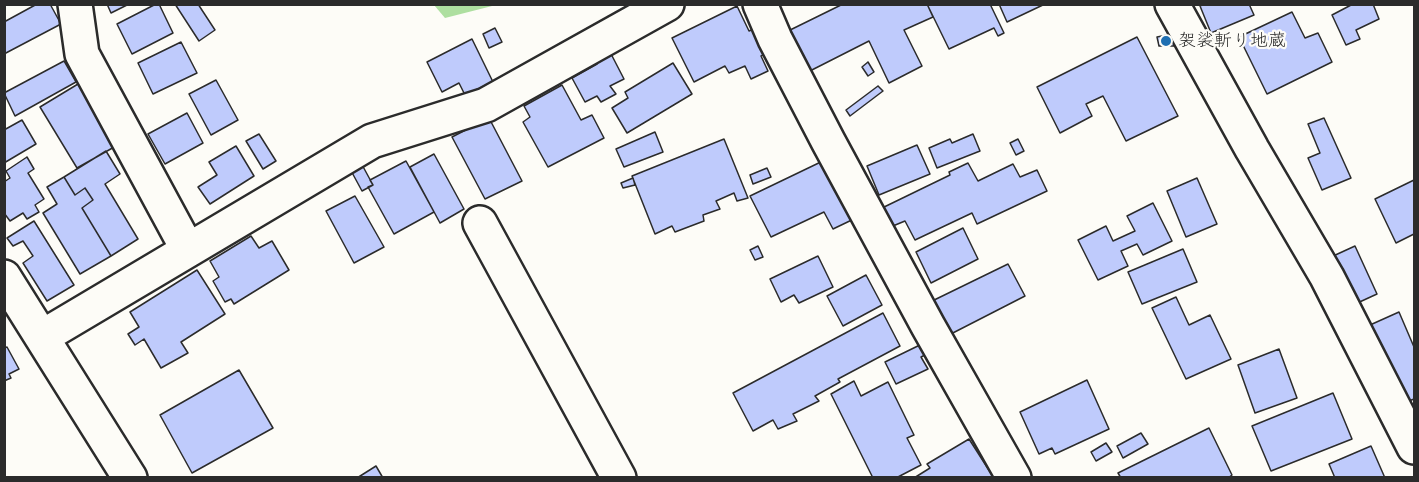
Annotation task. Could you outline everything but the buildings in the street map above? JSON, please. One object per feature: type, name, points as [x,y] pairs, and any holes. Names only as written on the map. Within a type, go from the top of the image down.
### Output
[{"type":"street","points":[[75,4],[82,54],[189,250]]},
{"type":"street","points":[[42,337],[372,141],[486,105],[667,4]]},
{"type":"street","points":[[760,4],[775,39],[828,141],[928,326],[1014,477]]},
{"type":"street","points":[[1172,4],[1252,149],[1327,277],[1414,447]]},
{"type":"street","points":[[480,223],[619,477]]},
{"type":"street","points":[[4,277],[130,477]]},
{"type":"green space","points":[[434,5],[496,5],[445,18]]},
{"type":"place","name":"袈裟斬り地蔵","points":[[1166,41]]}]
